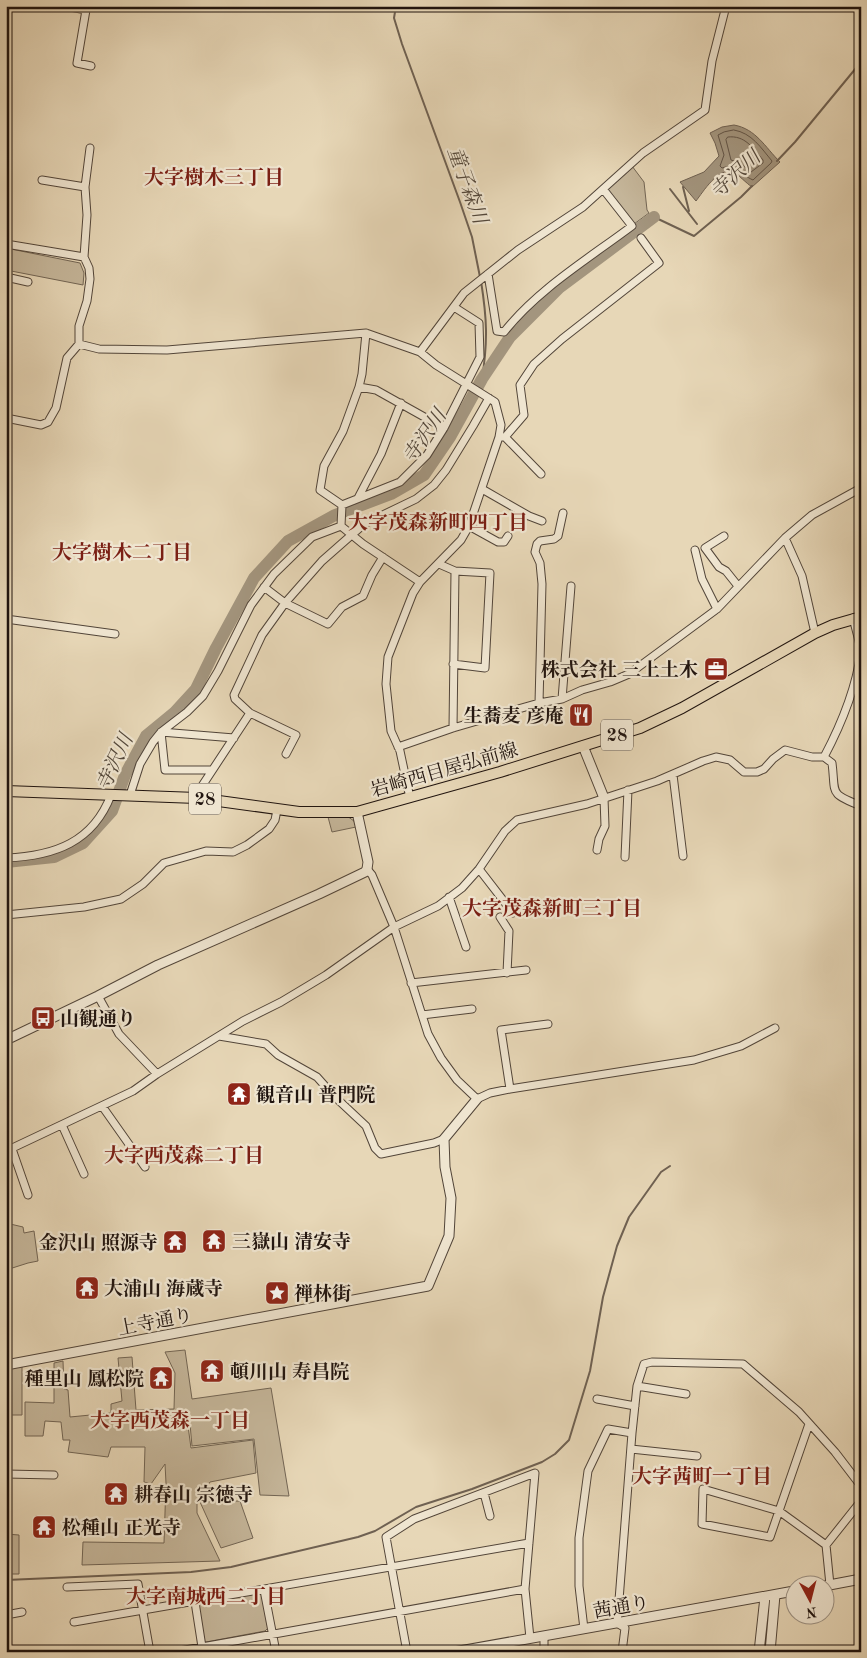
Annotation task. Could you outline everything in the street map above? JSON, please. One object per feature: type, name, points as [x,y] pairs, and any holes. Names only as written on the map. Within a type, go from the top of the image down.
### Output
[{"type":"main road","name":"岩崎西目屋弘前線","points":[[6,790],[197,798],[277,810],[357,812],[410,798],[640,728],[682,708],[815,633],[857,618]]},
{"type":"street","points":[[66,6],[86,10],[77,63],[91,66]]},
{"type":"street","points":[[420,352],[464,293],[518,250],[583,207],[643,153],[705,110],[712,61],[726,6]]},
{"type":"street","points":[[6,418],[41,424],[48,422],[56,408],[67,358],[79,344],[79,326],[87,301],[90,280],[89,268],[84,257],[87,215],[85,187],[90,148]]},
{"type":"street","points":[[42,180],[85,187]]},
{"type":"street","points":[[487,275],[497,330],[504,332],[516,318],[554,284],[632,226],[603,189]]},
{"type":"street","points":[[410,798],[398,747],[391,731],[386,684],[388,657],[413,593],[420,582],[461,540],[469,526],[502,437],[524,415],[520,385],[534,364],[562,339],[659,263],[641,238]]},
{"type":"street","points":[[6,244],[84,257]]},
{"type":"street","points":[[6,277],[28,282]]},
{"type":"street","points":[[342,507],[358,498],[400,482],[427,455],[469,385],[480,357],[479,323],[454,307]]},
{"type":"street","points":[[79,344],[99,349],[167,350],[366,333],[420,352],[436,365],[495,402],[499,414],[502,437],[541,474]]},
{"type":"street","points":[[342,507],[320,490],[324,466],[343,431],[359,386],[366,333]]},
{"type":"street","points":[[359,386],[376,390],[444,428]]},
{"type":"street","points":[[286,754],[296,734],[250,713],[235,699],[234,695],[262,635],[285,603],[322,561],[364,524],[416,499],[434,485],[446,470],[469,433],[487,396]]},
{"type":"street","points":[[358,498],[382,454],[401,403]]},
{"type":"street","points":[[482,488],[529,516],[542,521]]},
{"type":"street","points":[[398,747],[453,728],[539,703],[562,700],[582,690],[629,674],[717,609],[785,538],[812,515],[861,488]]},
{"type":"street","points":[[341,525],[342,507]]},
{"type":"street","points":[[539,703],[542,584],[540,563],[535,552],[540,541],[554,539],[558,536],[563,512]]},
{"type":"street","points":[[341,525],[352,535],[420,582]]},
{"type":"street","points":[[128,795],[140,764],[160,732],[187,712],[203,696],[251,605],[274,574],[312,536],[341,525]]},
{"type":"street","points":[[469,526],[498,542],[504,542],[508,536]]},
{"type":"street","points":[[724,536],[705,548],[719,567],[726,571],[738,586]]},
{"type":"street","points":[[785,538],[802,576],[815,633]]},
{"type":"street","points":[[695,550],[702,579],[717,609]]},
{"type":"street","points":[[264,587],[285,603],[328,624],[342,607],[363,596],[372,575],[383,557]]},
{"type":"street","points":[[439,564],[456,571],[490,573],[485,668],[453,664]]},
{"type":"street","points":[[453,728],[456,571]]},
{"type":"street","points":[[562,700],[571,586]]},
{"type":"street","points":[[824,756],[844,712],[858,671],[861,650],[857,618]]},
{"type":"street","points":[[6,619],[115,634]]},
{"type":"street","points":[[197,798],[198,792],[250,713]]},
{"type":"street","points":[[160,732],[234,738]]},
{"type":"street","points":[[160,732],[165,770],[212,770]]},
{"type":"street","points":[[583,746],[604,798],[605,826],[596,850]]},
{"type":"street","points":[[28,1195],[9,1150],[133,1091],[242,1021],[281,1002],[326,975],[394,927],[438,906],[462,888],[479,869],[505,831],[517,820],[587,804],[673,775],[716,757],[730,760],[744,772],[753,773],[764,769],[773,758],[785,750],[812,757],[824,756],[832,763],[833,788],[838,796],[861,806]]},
{"type":"street","points":[[673,775],[683,856]]},
{"type":"street","points":[[625,858],[628,790]]},
{"type":"street","points":[[6,858],[32,857],[58,849],[77,840],[94,825],[113,795]]},
{"type":"street","points":[[6,915],[84,908],[121,899],[144,884],[164,863],[206,851],[233,852],[247,845],[269,829],[275,820],[277,810]]},
{"type":"street","points":[[6,1040],[158,965],[362,874],[367,869],[368,862],[357,812]]},
{"type":"street","points":[[367,869],[372,875],[394,927],[408,965],[411,983],[428,1034],[457,1080],[477,1100]]},
{"type":"street","points":[[479,869],[514,913]]},
{"type":"street","points":[[449,896],[466,947]]},
{"type":"street","points":[[500,916],[509,931],[507,973]]},
{"type":"street","points":[[411,983],[526,970]]},
{"type":"street","points":[[98,996],[119,1034],[157,1074]]},
{"type":"street","points":[[422,1015],[472,1009]]},
{"type":"street","points":[[510,1088],[502,1030],[548,1024]]},
{"type":"street","points":[[219,1036],[266,1044],[278,1056],[317,1077],[366,1126],[375,1148],[381,1154],[434,1143],[444,1139],[477,1100],[490,1093],[510,1088],[694,1060],[741,1046],[775,1028]]},
{"type":"street","points":[[102,1106],[145,1167]]},
{"type":"street","points":[[62,1125],[84,1174]]},
{"type":"street","name":"上寺通り","points":[[6,1365],[428,1286],[449,1236],[451,1198],[445,1167],[444,1139]]},
{"type":"street","points":[[622,1652],[625,1628],[617,1623],[632,1433],[637,1386],[644,1364],[652,1362],[743,1364],[780,1395],[809,1424],[835,1452],[861,1486]]},
{"type":"street","points":[[637,1386],[686,1394]]},
{"type":"street","points":[[597,1399],[635,1406]]},
{"type":"street","points":[[809,1424],[779,1511],[770,1537],[702,1524],[703,1489],[779,1511],[826,1545]]},
{"type":"street","points":[[584,1629],[579,1586],[579,1538],[588,1471],[608,1428],[632,1433]]},
{"type":"street","points":[[631,1449],[697,1456]]},
{"type":"street","points":[[407,1652],[386,1537],[414,1520],[535,1473],[525,1588],[530,1638]]},
{"type":"street","points":[[6,1474],[54,1475]]},
{"type":"street","points":[[484,1493],[490,1516]]},
{"type":"street","points":[[827,1576],[826,1545],[861,1501]]},
{"type":"street","points":[[74,1622],[528,1544]]},
{"type":"street","points":[[834,1584],[861,1579]]},
{"type":"street","points":[[66,1587],[138,1584],[150,1652]]},
{"type":"street","points":[[174,1652],[525,1588]]},
{"type":"street","points":[[264,1590],[276,1652]]},
{"type":"street","name":"茜通り","points":[[454,1652],[784,1593]]},
{"type":"street","points":[[770,1652],[775,1595]]},
{"type":"street","points":[[759,1652],[765,1596]]},
{"type":"street","points":[[195,1602],[202,1647]]},
{"type":"street","points":[[6,1615],[22,1612]]},
{"type":"street","points":[[544,1636],[544,1652]]},
{"type":"shaded area","points":[[632,166],[644,182],[649,213],[634,224],[608,191],[608,186]]},
{"type":"shaded area","points":[[6,248],[80,263],[84,273],[83,285],[6,270]]},
{"type":"shaded area","points":[[347,816],[354,821],[356,827],[332,832],[328,817]]},
{"type":"shaded area","points":[[6,1223],[23,1227],[24,1233],[34,1231],[38,1261],[6,1270]]},
{"type":"shaded area","points":[[185,1350],[192,1399],[271,1388],[289,1496],[260,1495],[254,1439],[192,1446],[190,1424],[162,1423],[188,1426],[191,1448],[253,1440],[256,1473],[210,1482],[197,1502],[197,1513],[220,1561],[82,1565],[83,1542],[164,1543],[165,1464],[151,1484],[144,1482],[145,1447],[111,1447],[108,1457],[68,1452],[70,1440],[63,1440],[61,1422],[45,1421],[43,1436],[25,1436],[25,1402],[54,1403],[54,1363],[63,1361],[64,1389],[68,1390],[70,1417],[111,1413],[111,1404],[122,1401],[118,1358],[132,1357],[136,1410],[174,1409],[175,1373],[165,1352]]},
{"type":"shaded area","points":[[22,1366],[22,1415],[6,1415],[6,1369]]},
{"type":"shaded area","points":[[240,1501],[253,1538],[221,1548],[200,1502]]},
{"type":"shaded area","points":[[6,1534],[19,1535],[19,1574],[6,1574]]},
{"type":"shaded area","points":[[260,1593],[263,1596],[268,1628],[265,1631],[206,1642],[202,1641],[199,1604]]},
{"type":"water","points":[[734,125],[748,130],[760,139],[780,162],[752,187],[733,172],[727,171],[722,173],[711,181],[696,201],[680,182],[704,172],[719,156],[710,133],[722,127]]},
{"type":"waterway","name":"童子森川","points":[[396,6],[394,18],[402,44],[472,237],[480,277]]},
{"type":"waterway","name":"寺沢川","points":[[777,161],[861,62]]},
{"type":"waterway","name":"寺沢川","points":[[654,217],[694,236],[752,186]]},
{"type":"waterway","points":[[683,187],[689,211]]},
{"type":"waterway","points":[[670,189],[697,224]]},
{"type":"waterway","name":"寺沢川","points":[[6,862],[54,857],[83,843],[112,811],[125,775],[146,736],[174,713],[196,689],[254,578],[288,541],[335,515],[391,494],[424,475],[450,437],[482,379],[510,337],[559,288],[654,217]]},
{"type":"waterway","name":"童子森川","points":[[481,281],[486,330],[482,379]]},
{"type":"waterway","points":[[6,1580],[191,1572],[231,1567],[358,1537],[375,1531],[416,1507],[472,1489],[542,1462],[555,1454],[569,1440],[590,1371],[603,1297],[617,1246],[629,1217],[661,1172],[670,1166]]},
{"type":"place","name":"株式会社 三上土木","points":[[716,669]]},
{"type":"place","name":"生蕎麦 彦庵","points":[[581,715]]},
{"type":"place","name":"山観通り","points":[[43,1018]]},
{"type":"place","name":"観音山 普門院","points":[[239,1094]]},
{"type":"place","name":"三嶽山 清安寺","points":[[214,1241]]},
{"type":"place","name":"金沢山 照源寺","points":[[175,1242]]},
{"type":"place","name":"大浦山 海蔵寺","points":[[87,1288]]},
{"type":"place","name":"禅林街","points":[[277,1293]]},
{"type":"place","name":"頓川山 寿昌院","points":[[212,1371]]},
{"type":"place","name":"種里山 鳳松院","points":[[161,1378]]},
{"type":"place","name":"耕春山 宗徳寺","points":[[116,1494]]},
{"type":"place","name":"松種山 正光寺","points":[[44,1527]]},
{"type":"district","name":"大字樹木三丁目","points":[[214,177]]},
{"type":"district","name":"大字茂森新町四丁目","points":[[438,522]]},
{"type":"district","name":"大字樹木二丁目","points":[[122,552]]},
{"type":"district","name":"大字茂森新町三丁目","points":[[552,908]]},
{"type":"district","name":"大字西茂森二丁目","points":[[184,1155]]},
{"type":"district","name":"大字西茂森一丁目","points":[[170,1420]]},
{"type":"district","name":"大字茜町一丁目","points":[[702,1476]]},
{"type":"district","name":"大字南城西二丁目","points":[[206,1596]]}]
